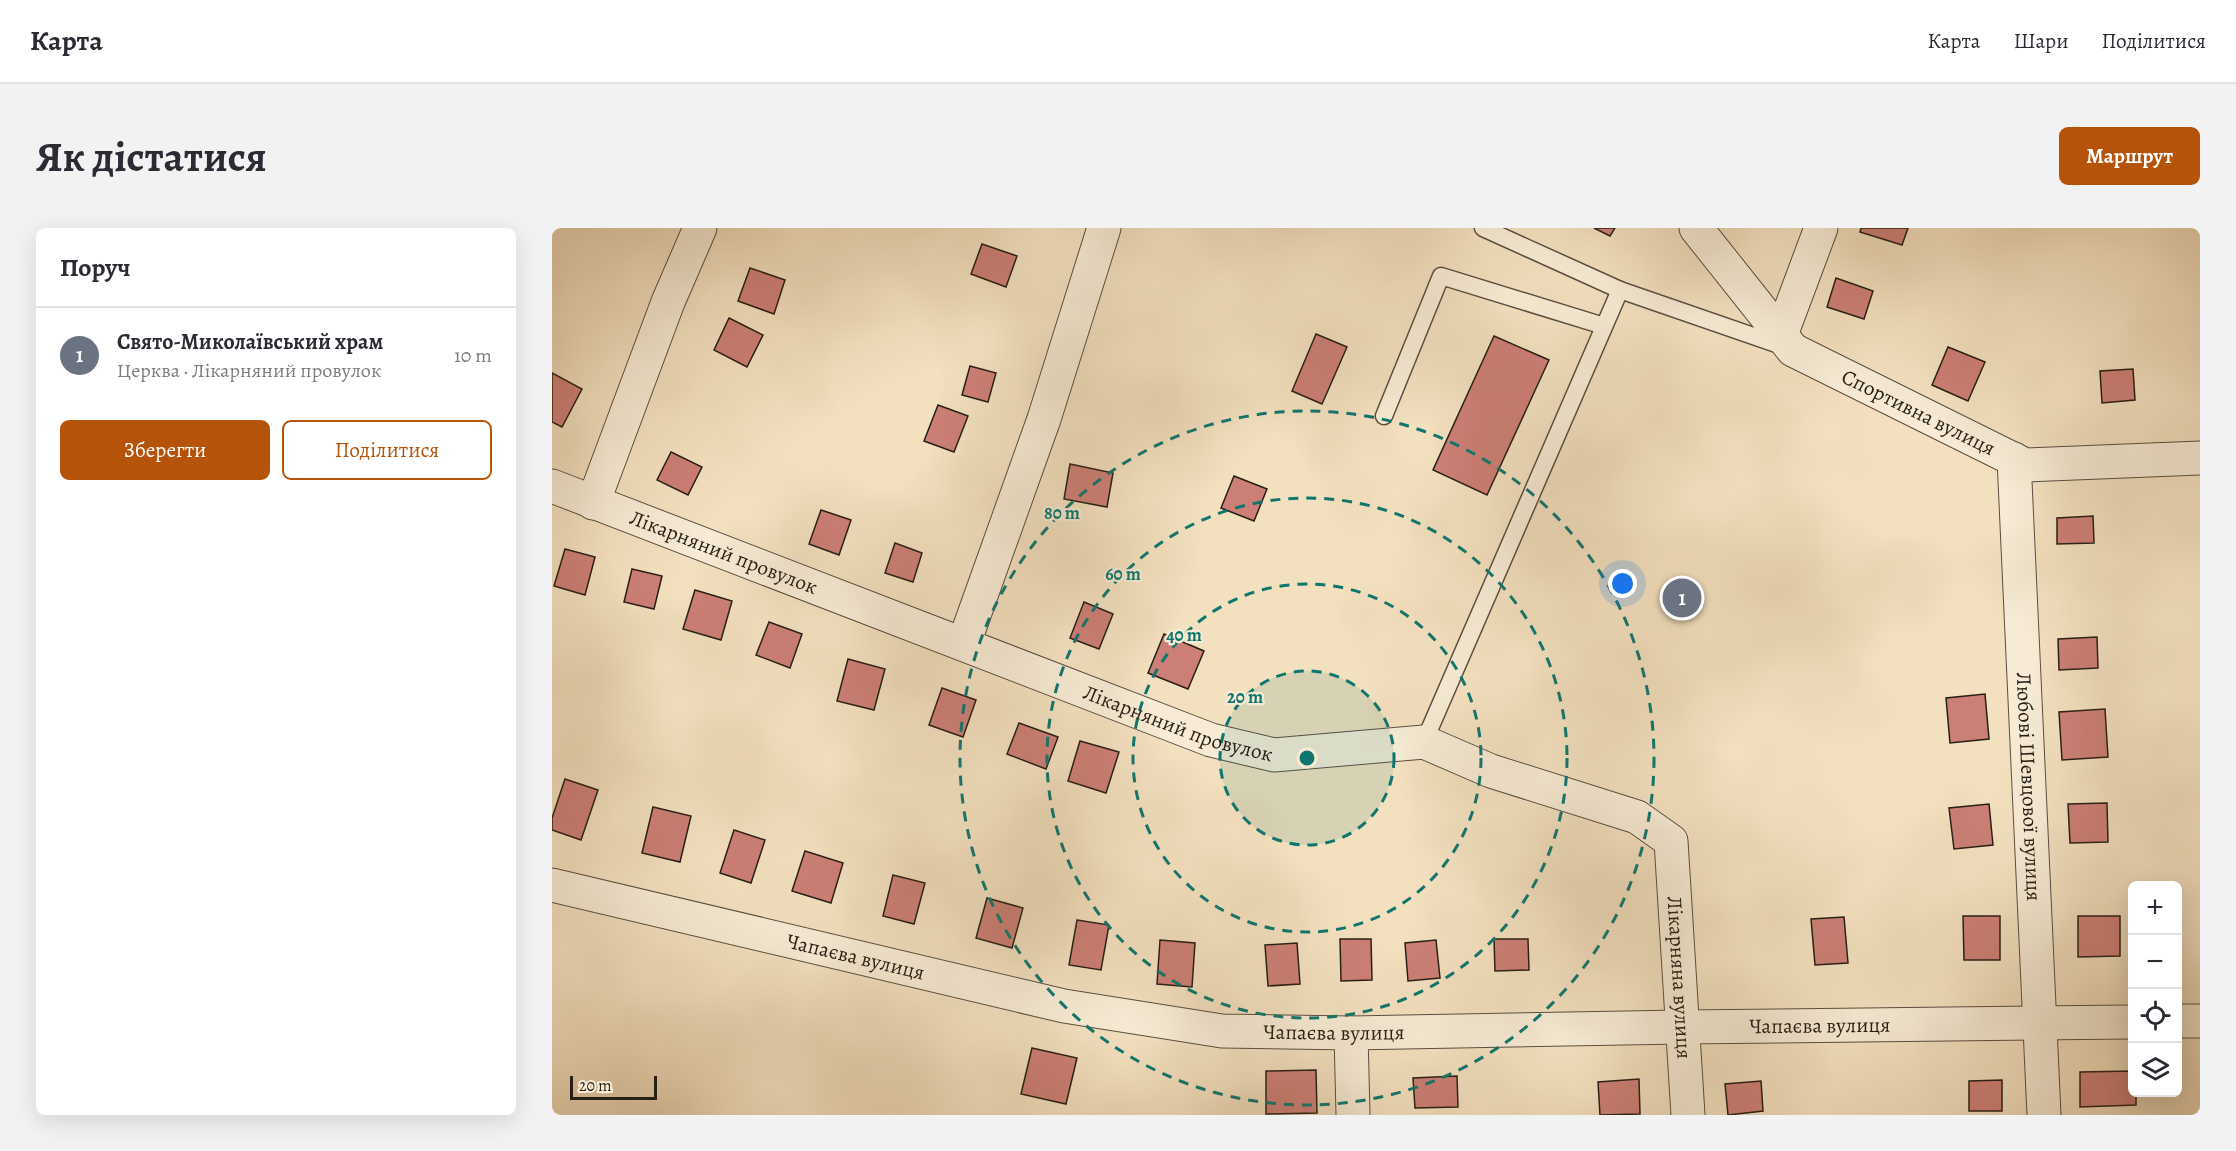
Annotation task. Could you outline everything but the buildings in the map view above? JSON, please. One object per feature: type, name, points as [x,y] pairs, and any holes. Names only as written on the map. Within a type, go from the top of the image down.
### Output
[{"type":"street","points":[[593,503],[668,302],[700,228]]},
{"type":"street","points":[[964,643],[1044,419],[1104,228]]},
{"type":"street","name":"Спортивна вулиця","points":[[1696,228],[1787,342],[2025,465],[2200,458]]},
{"type":"street","points":[[1787,342],[1821,228]]},
{"type":"street","name":"Любові Шевцової вулиця","points":[[2014,459],[2044,1115]]},
{"type":"street","name":"Лікарняний провулок","points":[[552,486],[1211,740],[1274,755],[1424,742],[1491,771],[1637,817],[1671,841]]},
{"type":"street","name":"Лікарняна вулиця","points":[[1671,841],[1688,1115]]},
{"type":"street","name":"Чапаєва вулиця","points":[[552,885],[1064,1006],[1222,1031],[1351,1033],[2128,1022]]},
{"type":"street","points":[[2182,1021],[2200,1021]]},
{"type":"street","points":[[1351,1033],[1353,1115]]},
{"type":"lane","points":[[1483,228],[1587,273],[1620,290],[1787,342]]},
{"type":"lane","points":[[1384,416],[1441,276],[1604,326]]},
{"type":"lane","points":[[1424,742],[1620,290]]},
{"type":"place","name":"Свято-Миколаївський храм","points":[[1682,598]]}]
